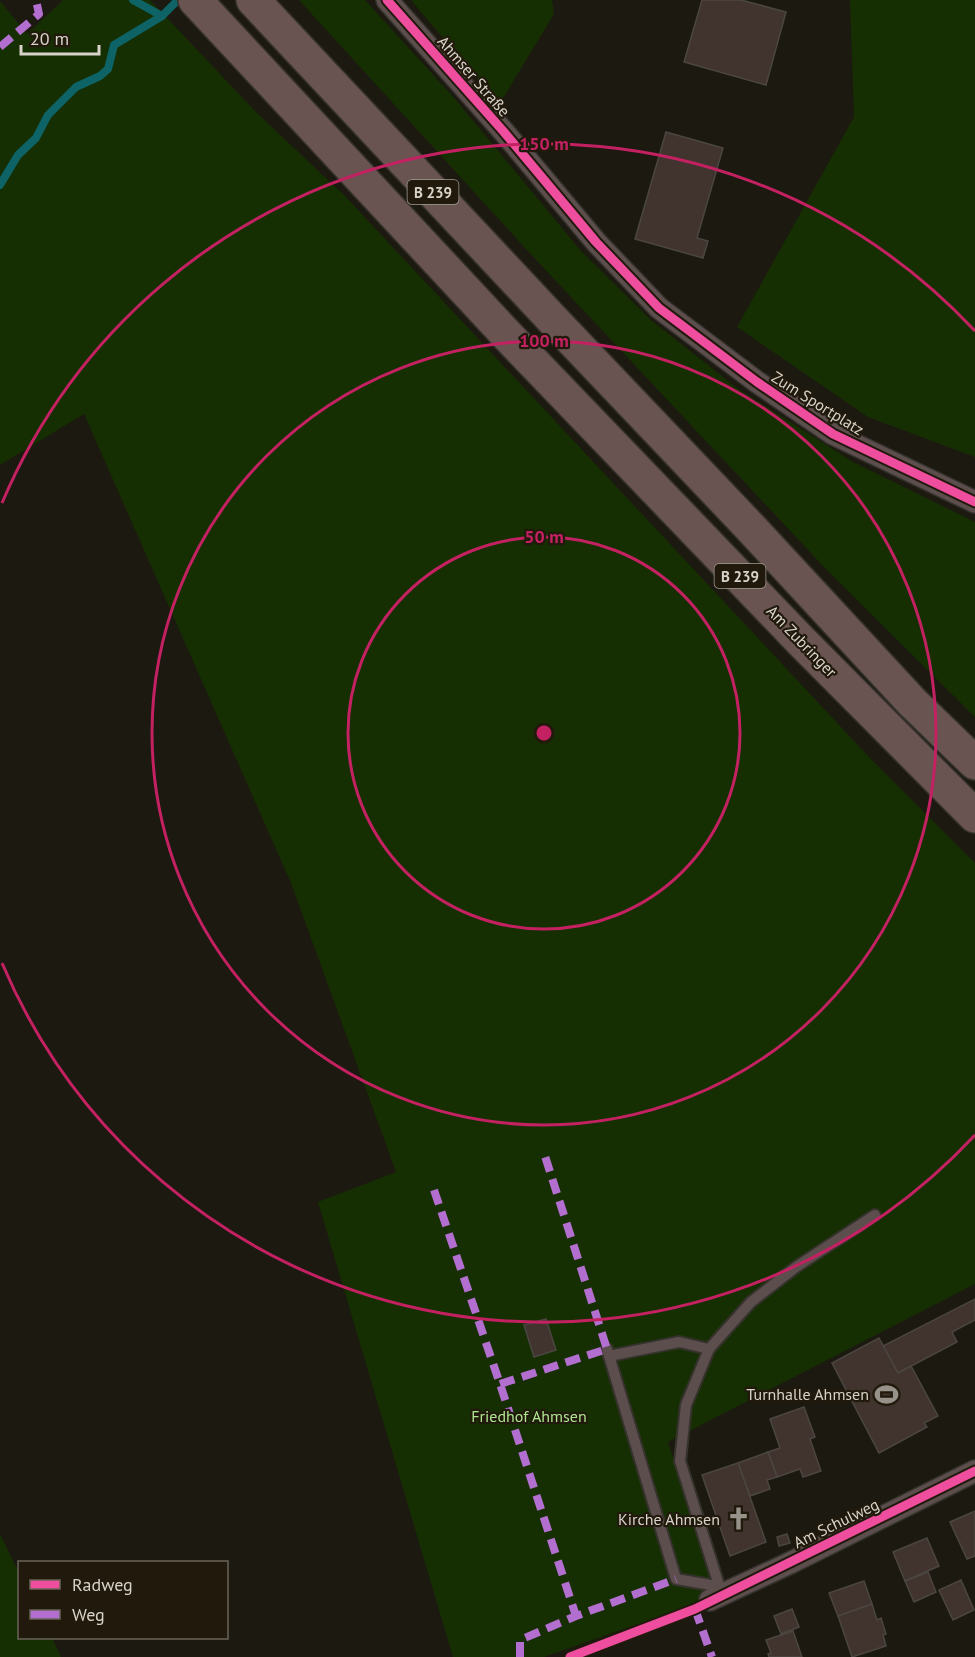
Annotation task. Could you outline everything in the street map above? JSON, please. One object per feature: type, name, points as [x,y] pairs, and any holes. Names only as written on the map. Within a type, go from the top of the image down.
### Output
[{"type":"highway","name":"Am Zubringer","points":[[195,0],[506,334],[810,650],[975,816]]},
{"type":"highway","name":"B 239","points":[[253,0],[750,526],[912,702],[975,764]]},
{"type":"street","name":"Ahmser Straße","points":[[387,0],[504,132],[596,242],[659,308]]},
{"type":"street","name":"Zum Sportplatz","points":[[659,308],[757,382],[833,434],[975,502]]},
{"type":"street","name":"Am Schulweg","points":[[716,1598],[975,1471]]},
{"type":"lane","points":[[716,1598],[680,1461],[686,1405],[709,1349],[752,1302],[796,1267],[875,1215]]},
{"type":"lane","points":[[709,1349],[679,1342],[608,1353],[676,1579],[711,1585],[716,1598]]},
{"type":"green space","name":"Friedhof Ahmsen","points":[[63,0],[150,0],[258,114],[344,195],[869,757],[975,863],[975,1284],[668,1442],[712,1580],[709,1599],[544,1657],[453,1657],[318,1202],[396,1172],[291,883],[84,414],[0,465],[0,1],[27,34]]},
{"type":"green space","points":[[299,0],[365,0],[456,100],[581,251],[651,320],[737,388],[853,462],[975,522],[975,717],[826,569],[525,248]]},
{"type":"green space","points":[[411,0],[552,0],[554,14],[499,105]]},
{"type":"green space","points":[[850,0],[975,0],[975,457],[868,417],[737,327],[854,117]]},
{"type":"green space","points":[[0,1534],[18,1571],[18,1639],[52,1639],[61,1657],[0,1657]]},
{"type":"building","points":[[702,0],[741,0],[786,12],[766,85],[684,62]]},
{"type":"building","points":[[666,132],[723,148],[697,238],[708,241],[703,258],[635,239]]},
{"type":"building","points":[[975,1299],[975,1320],[952,1332],[957,1342],[898,1373],[883,1346]]},
{"type":"building","points":[[546,1319],[556,1350],[534,1357],[524,1325]]},
{"type":"building","name":"Turnhalle Ahmsen","points":[[879,1338],[898,1373],[911,1366],[938,1416],[924,1423],[927,1427],[879,1453],[832,1363]]},
{"type":"building","points":[[804,1407],[815,1437],[810,1439],[821,1471],[803,1477],[800,1469],[777,1477],[768,1452],[780,1448],[770,1419]]},
{"type":"building","points":[[768,1452],[777,1477],[767,1480],[770,1489],[750,1496],[738,1463]]},
{"type":"building","name":"Kirche Ahmsen","points":[[738,1463],[766,1542],[730,1556],[702,1475]]},
{"type":"building","points":[[975,1511],[975,1556],[967,1559],[950,1522]]},
{"type":"building","points":[[787,1534],[790,1543],[779,1546],[777,1537]]},
{"type":"building","points":[[927,1538],[939,1566],[905,1581],[893,1552]]},
{"type":"building","points":[[928,1572],[936,1592],[914,1602],[905,1581]]},
{"type":"building","points":[[961,1580],[974,1610],[953,1620],[939,1590]]},
{"type":"building","points":[[864,1581],[872,1604],[838,1616],[829,1593]]},
{"type":"building","points":[[872,1604],[877,1620],[881,1618],[886,1634],[883,1635],[886,1646],[852,1657],[838,1616]]},
{"type":"building","points":[[792,1609],[799,1627],[781,1634],[774,1616]]},
{"type":"building","points":[[793,1631],[802,1657],[769,1657],[768,1654],[771,1653],[766,1640]]},
{"type":"waterway","points":[[133,0],[162,16]]},
{"type":"waterway","points":[[0,185],[18,155],[36,138],[48,115],[76,87],[100,76],[108,69],[114,45],[162,16],[178,0]]},
{"type":"marked path","points":[[0,47],[39,14],[36,0]]},
{"type":"marked path","points":[[500,1384],[607,1349],[543,1150]]},
{"type":"marked path","points":[[434,1190],[576,1616]]},
{"type":"marked path","points":[[520,1657],[520,1640],[576,1616],[676,1579]]},
{"type":"marked path","points":[[695,1609],[712,1657]]},
{"type":"cycle path","points":[[387,0],[504,132],[596,242],[659,308],[757,382],[833,434],[975,502]]},
{"type":"cycle path","points":[[570,1657],[695,1609],[975,1471]]},
{"type":"place","name":"Turnhalle Ahmsen","points":[[887,1394]]},
{"type":"place","name":"Kirche Ahmsen","points":[[738,1519]]}]
